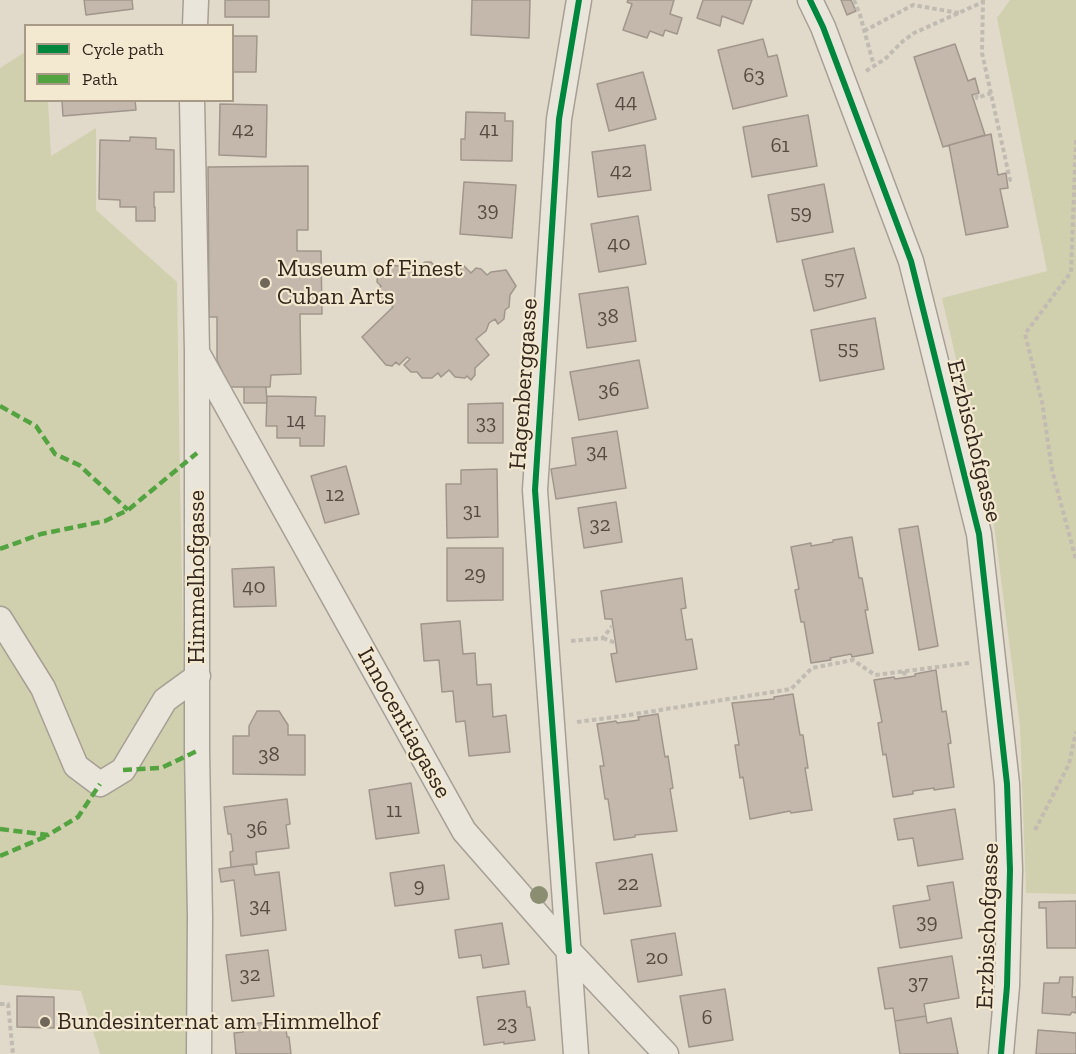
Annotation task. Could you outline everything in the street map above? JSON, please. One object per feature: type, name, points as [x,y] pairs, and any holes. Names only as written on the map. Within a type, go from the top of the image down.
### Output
[{"type":"street","points":[[195,24],[196,0]]},
{"type":"street","name":"Hagenberggasse","points":[[576,1054],[535,490],[559,118],[579,0]]},
{"type":"street","name":"Erzbischofgasse","points":[[810,0],[823,27],[911,261],[979,534],[1007,784],[1010,870],[1007,986],[1001,1054]]},
{"type":"street","name":"Himmelhofgasse","points":[[192,102],[197,352],[199,1054]]},
{"type":"street","name":"Innocentiagasse","points":[[197,352],[464,831],[569,951],[666,1054]]},
{"type":"street","points":[[0,618],[43,688],[76,766],[100,784],[123,770],[165,700],[198,676]]},
{"type":"path","points":[[854,0],[874,66]]},
{"type":"path","points":[[885,59],[914,33],[983,1],[982,53],[1010,180],[1007,181]]},
{"type":"path","points":[[864,31],[913,5],[959,13]]},
{"type":"path","points":[[976,94],[977,98],[991,93]]},
{"type":"path","points":[[1076,140],[1071,272],[1025,334],[1042,402],[1052,470],[1076,560]]},
{"type":"path","points":[[603,638],[612,626]]},
{"type":"path","points":[[547,644],[603,638],[616,643]]},
{"type":"path","points":[[841,656],[842,662]]},
{"type":"path","points":[[597,719],[791,689],[812,668],[853,660],[875,675],[993,660]]},
{"type":"path","points":[[904,671],[905,678]]},
{"type":"path","points":[[762,694],[763,700]]},
{"type":"path","points":[[629,715],[630,721]]},
{"type":"path","points":[[1035,830],[1069,764],[1076,732]]},
{"type":"path","points":[[0,1004],[8,1004],[13,1054]]},
{"type":"green space","points":[[1010,0],[1076,0],[1076,894],[1026,893],[1020,727],[994,525],[942,298],[1047,271],[997,18]]},
{"type":"green space","points":[[24,53],[24,102],[48,102],[51,156],[96,128],[96,210],[177,282],[188,1054],[100,1054],[81,991],[0,985],[0,68]]},
{"type":"building","points":[[84,0],[132,0],[133,9],[86,15]]},
{"type":"building","points":[[225,0],[269,0],[269,17],[225,17]]},
{"type":"building","points":[[472,0],[530,0],[529,38],[471,35]]},
{"type":"building","points":[[628,0],[674,0],[670,14],[682,18],[677,34],[665,30],[663,36],[650,31],[647,38],[623,30],[632,4],[627,2]]},
{"type":"building","points":[[703,0],[752,0],[743,24],[722,16],[720,26],[697,18]]},
{"type":"building","points":[[841,0],[851,0],[856,11],[847,15]]},
{"type":"building","points":[[234,36],[257,36],[256,72],[234,72]]},
{"type":"building","points":[[763,39],[768,57],[777,55],[787,96],[733,109],[718,50]]},
{"type":"building","points":[[955,44],[968,81],[975,78],[979,93],[972,95],[985,135],[943,147],[914,57]]},
{"type":"building","points":[[643,72],[656,119],[609,131],[597,84]]},
{"type":"building","points":[[62,102],[135,102],[136,110],[63,116]]},
{"type":"building","points":[[220,104],[267,105],[266,157],[219,155]]},
{"type":"building","points":[[466,112],[505,113],[505,121],[513,121],[512,161],[461,160],[461,139],[465,139]]},
{"type":"building","points":[[808,115],[817,166],[752,177],[743,127]]},
{"type":"building","points":[[991,134],[998,175],[1006,173],[1008,188],[1000,189],[1008,227],[966,235],[949,145]]},
{"type":"building","points":[[130,137],[156,138],[156,149],[174,150],[174,192],[154,192],[155,221],[136,221],[136,207],[120,207],[120,200],[99,199],[100,140],[130,141]]},
{"type":"building","points":[[645,145],[651,190],[598,197],[592,152]]},
{"type":"building","name":"Museum of Finest Cuban Arts","points":[[308,166],[308,230],[297,230],[297,251],[321,251],[322,314],[300,314],[301,374],[271,375],[270,387],[229,387],[217,360],[217,317],[209,317],[208,167]]},
{"type":"building","points":[[464,182],[516,185],[512,238],[460,234]]},
{"type":"building","points":[[824,184],[833,232],[777,242],[768,195]]},
{"type":"building","points":[[638,216],[646,264],[599,272],[591,224]]},
{"type":"building","points":[[854,248],[866,298],[814,311],[802,260]]},
{"type":"building","points":[[425,262],[431,262],[438,270],[449,271],[453,275],[464,266],[471,273],[476,268],[481,269],[487,275],[491,272],[506,270],[516,286],[510,295],[509,307],[505,310],[504,319],[498,324],[495,319],[489,323],[486,331],[476,339],[489,355],[475,368],[475,375],[471,380],[467,376],[465,378],[455,377],[449,370],[441,377],[438,373],[432,378],[422,378],[417,372],[411,372],[404,365],[410,359],[407,357],[399,365],[396,362],[392,366],[386,365],[362,337],[393,307],[385,299],[377,298],[381,286],[377,282],[378,272],[384,265],[386,268],[390,265],[416,268]]},
{"type":"building","points":[[628,287],[636,341],[587,348],[579,294]]},
{"type":"building","points":[[875,318],[884,369],[820,381],[811,330]]},
{"type":"building","points":[[639,360],[648,408],[579,420],[570,372]]},
{"type":"building","points":[[244,387],[266,387],[267,403],[244,403]]},
{"type":"building","points":[[267,396],[316,397],[315,416],[325,416],[324,446],[300,446],[300,438],[277,438],[277,426],[266,426]]},
{"type":"building","points":[[503,403],[503,443],[468,443],[468,404]]},
{"type":"building","points":[[617,431],[626,488],[556,499],[551,469],[576,465],[572,438]]},
{"type":"building","points":[[346,466],[359,514],[325,523],[311,476]]},
{"type":"building","points":[[497,469],[498,537],[447,538],[446,484],[461,484],[461,470]]},
{"type":"building","points":[[616,502],[622,542],[584,548],[578,508]]},
{"type":"building","points":[[918,526],[938,646],[919,650],[899,529]]},
{"type":"building","points":[[852,537],[859,578],[862,578],[868,610],[865,610],[873,653],[852,657],[851,654],[811,663],[804,622],[801,622],[795,590],[799,589],[791,547],[811,543],[811,546]]},
{"type":"building","points":[[447,548],[503,548],[503,600],[447,601]]},
{"type":"building","points":[[274,567],[276,606],[234,607],[232,569]]},
{"type":"building","points":[[682,578],[686,608],[681,609],[686,640],[692,639],[697,669],[616,682],[611,654],[617,653],[612,619],[605,619],[601,591]]},
{"type":"building","points":[[460,621],[463,654],[475,653],[477,685],[491,684],[493,717],[506,715],[510,752],[469,756],[465,721],[456,722],[453,691],[442,692],[439,660],[424,661],[421,624]]},
{"type":"building","points":[[936,670],[942,712],[946,711],[951,743],[948,744],[954,787],[913,791],[913,794],[893,797],[886,754],[883,755],[878,723],[882,722],[874,680],[915,676],[915,674]]},
{"type":"building","points":[[793,694],[800,735],[803,735],[808,768],[805,768],[812,810],[791,813],[790,811],[750,819],[743,777],[740,778],[735,745],[739,745],[732,703],[774,699],[774,697]]},
{"type":"building","points":[[257,711],[279,711],[288,725],[288,735],[305,735],[305,775],[233,774],[233,736],[249,736],[249,726]]},
{"type":"building","points":[[658,714],[665,757],[668,756],[673,788],[670,789],[677,831],[635,835],[635,837],[614,840],[600,766],[604,766],[597,724],[639,720],[638,717]]},
{"type":"building","points":[[411,783],[419,833],[376,839],[369,790]]},
{"type":"building","points":[[287,799],[290,824],[286,825],[289,848],[256,852],[257,864],[231,867],[230,852],[233,851],[224,807]]},
{"type":"building","points":[[955,809],[963,859],[918,866],[913,838],[898,840],[894,819]]},
{"type":"building","points":[[652,854],[661,906],[604,914],[596,863]]},
{"type":"building","points":[[253,864],[255,875],[279,872],[286,930],[241,936],[234,880],[221,882],[219,869]]},
{"type":"building","points":[[444,865],[449,899],[395,906],[390,873]]},
{"type":"building","points":[[953,882],[962,938],[900,948],[893,906],[930,900],[927,886]]},
{"type":"building","points":[[1076,901],[1076,948],[1047,948],[1046,908],[1039,908],[1039,902]]},
{"type":"building","points":[[502,923],[509,964],[483,968],[481,955],[459,958],[455,930]]},
{"type":"building","points":[[675,933],[682,975],[638,982],[631,940]]},
{"type":"building","points":[[268,950],[274,996],[232,1001],[226,955]]},
{"type":"building","points":[[952,956],[959,998],[924,1004],[926,1016],[895,1021],[893,1008],[885,1009],[878,968]]},
{"type":"building","points":[[1060,977],[1073,977],[1072,997],[1076,997],[1076,1013],[1072,1012],[1070,1015],[1042,1013],[1044,983],[1059,983]]},
{"type":"building","points":[[725,989],[733,1040],[689,1047],[680,996]]},
{"type":"building","points":[[525,991],[535,1040],[484,1045],[477,997]]},
{"type":"building","points":[[17,996],[54,997],[54,1028],[17,1027]]},
{"type":"building","points":[[926,1016],[927,1023],[951,1018],[958,1054],[900,1054],[895,1021]]},
{"type":"building","points":[[285,1020],[291,1054],[236,1054],[234,1033],[243,1032],[243,1025]]},
{"type":"building","points":[[1038,1030],[1076,1033],[1076,1054],[1036,1054]]},
{"type":"marked path","points":[[0,406],[36,426],[55,454],[79,465],[128,510]]},
{"type":"marked path","points":[[0,549],[41,534],[105,521],[128,510],[197,453]]},
{"type":"marked path","points":[[123,770],[161,768],[197,751]]},
{"type":"marked path","points":[[0,829],[48,835],[78,817],[100,784]]},
{"type":"marked path","points":[[0,856],[47,836]]},
{"type":"cycle path","points":[[569,951],[535,490],[559,119],[579,0]]},
{"type":"cycle path","points":[[810,0],[823,27],[911,261],[979,534],[1007,784],[1010,870],[1007,986],[1001,1054]]},
{"type":"place","name":"Museum of Finest Cuban Arts","points":[[265,283]]},
{"type":"place","name":"Bundesinternat am Himmelhof","points":[[45,1022]]}]
